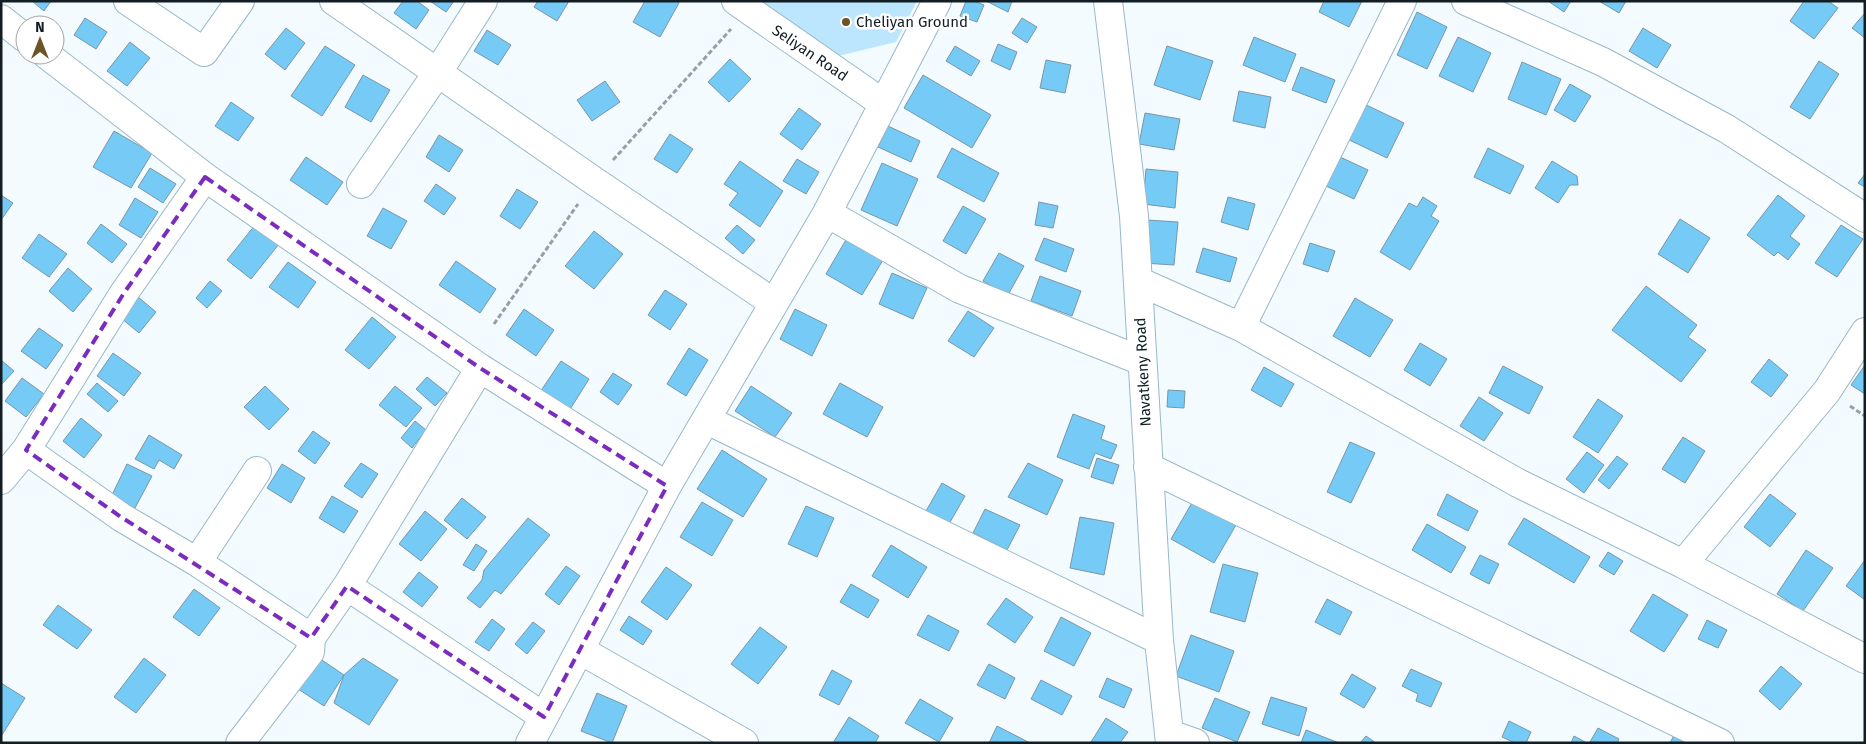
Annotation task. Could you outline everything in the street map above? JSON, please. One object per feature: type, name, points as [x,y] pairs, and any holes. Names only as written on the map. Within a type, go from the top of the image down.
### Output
[{"type":"street","points":[[128,1],[204,52],[240,1]]},
{"type":"street","points":[[334,1],[774,303]]},
{"type":"street","points":[[361,184],[438,72],[482,1]]},
{"type":"street","name":"Seliyan Road","points":[[736,1],[884,104]]},
{"type":"street","points":[[530,743],[667,486],[827,213],[937,1]]},
{"type":"street","name":"Navatkeny Road","points":[[1108,1],[1134,216],[1159,640],[1170,738]]},
{"type":"street","points":[[1241,327],[1402,1]]},
{"type":"street","points":[[1466,1],[1603,62],[1719,124],[1865,218]]},
{"type":"street","points":[[1,20],[15,30]]},
{"type":"street","points":[[60,65],[205,178],[480,368],[667,486]]},
{"type":"street","points":[[1,480],[26,450],[124,293],[205,178]]},
{"type":"street","points":[[827,213],[960,289],[1142,361]]},
{"type":"street","points":[[1138,281],[1241,327],[1518,483],[1684,564],[1865,659]]},
{"type":"street","points":[[1684,564],[1827,391],[1865,332]]},
{"type":"street","points":[[240,743],[310,652],[311,638],[347,586],[480,368]]},
{"type":"street","points":[[707,420],[1159,640]]},
{"type":"street","points":[[26,450],[121,517],[197,562],[311,638]]},
{"type":"street","points":[[1148,467],[1720,743]]},
{"type":"street","points":[[197,562],[257,471]]},
{"type":"street","points":[[347,586],[544,717]]},
{"type":"street","points":[[580,650],[744,743]]},
{"type":"street","points":[[1170,738],[1195,743]]},
{"type":"highlighted area","points":[[205,177],[480,368],[667,486],[544,717],[347,586],[311,638],[121,517],[26,450],[124,293]]},
{"type":"shaded area","name":"Cheliyan Ground","points":[[753,1],[917,1],[896,42],[838,56]]},
{"type":"building","points":[[32,1],[51,1],[44,11]]},
{"type":"building","points":[[403,1],[417,1],[429,10],[416,29],[394,13]]},
{"type":"building","points":[[430,1],[454,1],[446,12]]},
{"type":"building","points":[[538,1],[569,1],[557,21],[534,7]]},
{"type":"building","points":[[645,1],[676,1],[679,3],[660,37],[633,22]]},
{"type":"building","points":[[966,1],[974,1],[984,5],[977,22],[960,16]]},
{"type":"building","points":[[986,1],[1012,1],[1008,12]]},
{"type":"building","points":[[1324,1],[1362,1],[1349,27],[1319,12]]},
{"type":"building","points":[[1548,1],[1571,1],[1564,12]]},
{"type":"building","points":[[1599,1],[1626,1],[1619,13]]},
{"type":"building","points":[[1804,1],[1828,1],[1838,8],[1814,39],[1790,21]]},
{"type":"building","points":[[1417,12],[1447,27],[1427,69],[1397,55]]},
{"type":"building","points":[[1865,13],[1865,38],[1852,28]]},
{"type":"building","points":[[85,18],[107,32],[96,49],[74,35]]},
{"type":"building","points":[[1022,18],[1037,27],[1027,43],[1012,33]]},
{"type":"building","points":[[286,28],[305,43],[285,70],[265,54]]},
{"type":"building","points":[[1643,28],[1671,45],[1657,68],[1629,51]]},
{"type":"building","points":[[487,30],[511,45],[498,65],[474,51]]},
{"type":"building","points":[[1254,37],[1296,54],[1285,82],[1243,65]]},
{"type":"building","points":[[1458,37],[1491,53],[1473,92],[1439,76]]},
{"type":"building","points":[[130,42],[150,58],[127,86],[107,71]]},
{"type":"building","points":[[998,44],[1017,52],[1010,70],[991,61]]},
{"type":"building","points":[[325,46],[355,65],[322,116],[291,96]]},
{"type":"building","points":[[955,46],[980,61],[971,76],[946,61]]},
{"type":"building","points":[[1167,46],[1213,61],[1200,100],[1154,85]]},
{"type":"building","points":[[730,59],[751,79],[729,102],[708,82]]},
{"type":"building","points":[[1046,60],[1071,65],[1065,93],[1040,88]]},
{"type":"building","points":[[1819,61],[1839,74],[1810,119],[1790,107]]},
{"type":"building","points":[[1522,62],[1561,79],[1546,115],[1508,99]]},
{"type":"building","points":[[1301,67],[1335,80],[1326,103],[1292,90]]},
{"type":"building","points":[[363,75],[390,90],[371,122],[345,107]]},
{"type":"building","points":[[923,75],[991,115],[972,148],[904,108]]},
{"type":"building","points":[[605,81],[620,102],[592,121],[577,100]]},
{"type":"building","points":[[1570,84],[1591,96],[1575,122],[1554,110]]},
{"type":"building","points":[[1239,91],[1271,97],[1265,128],[1233,121]]},
{"type":"building","points":[[231,102],[254,118],[238,141],[215,126]]},
{"type":"building","points":[[1360,102],[1404,123],[1387,158],[1343,137]]},
{"type":"building","points":[[799,108],[821,124],[802,150],[780,134]]},
{"type":"building","points":[[1145,113],[1180,119],[1174,150],[1139,144]]},
{"type":"building","points":[[888,126],[920,141],[911,162],[878,147]]},
{"type":"building","points":[[114,131],[152,153],[131,188],[93,167]]},
{"type":"building","points":[[670,134],[693,149],[677,173],[654,159]]},
{"type":"building","points":[[439,135],[463,150],[449,172],[426,157]]},
{"type":"building","points":[[952,148],[999,173],[984,202],[937,177]]},
{"type":"building","points":[[1488,148],[1524,166],[1510,194],[1474,177]]},
{"type":"building","points":[[306,157],[343,182],[327,205],[290,180]]},
{"type":"building","points":[[1340,157],[1368,170],[1354,199],[1326,186]]},
{"type":"building","points":[[797,159],[819,172],[806,194],[783,181]]},
{"type":"building","points":[[740,161],[783,191],[760,227],[729,205],[738,193],[724,184]]},
{"type":"building","points":[[1552,161],[1577,176],[1578,185],[1570,185],[1558,203],[1535,188]]},
{"type":"building","points":[[882,163],[918,179],[897,226],[861,210]]},
{"type":"building","points":[[150,168],[176,184],[163,203],[138,187]]},
{"type":"building","points":[[1146,169],[1178,172],[1175,208],[1143,204]]},
{"type":"building","points":[[1865,174],[1865,187],[1858,183]]},
{"type":"building","points":[[436,184],[456,198],[444,215],[424,201]]},
{"type":"building","points":[[517,189],[538,202],[520,229],[500,216]]},
{"type":"building","points":[[1,195],[13,203],[1,220]]},
{"type":"building","points":[[1778,195],[1805,216],[1790,236],[1800,244],[1788,260],[1778,252],[1774,256],[1747,235]]},
{"type":"building","points":[[1228,197],[1255,204],[1248,230],[1221,222]]},
{"type":"building","points":[[1423,197],[1437,206],[1431,216],[1439,221],[1410,270],[1380,252],[1409,203],[1417,207]]},
{"type":"building","points":[[135,198],[158,212],[141,238],[119,225]]},
{"type":"building","points":[[1039,202],[1058,206],[1053,228],[1035,225]]},
{"type":"building","points":[[963,206],[986,219],[966,254],[943,241]]},
{"type":"building","points":[[383,208],[407,221],[391,249],[367,236]]},
{"type":"building","points":[[1680,219],[1710,238],[1688,273],[1658,254]]},
{"type":"building","points":[[1147,220],[1178,222],[1174,265],[1143,263]]},
{"type":"building","points":[[101,224],[127,244],[112,263],[87,243]]},
{"type":"building","points":[[255,225],[279,244],[251,279],[227,260]]},
{"type":"building","points":[[737,225],[755,240],[743,254],[725,238]]},
{"type":"building","points":[[1841,225],[1863,239],[1837,277],[1815,263]]},
{"type":"building","points":[[594,231],[623,254],[594,289],[565,266]]},
{"type":"building","points":[[39,234],[67,254],[49,277],[22,258]]},
{"type":"building","points":[[847,238],[883,260],[862,295],[826,274]]},
{"type":"building","points":[[1044,238],[1074,249],[1066,272],[1035,260]]},
{"type":"building","points":[[1310,243],[1335,251],[1328,272],[1303,264]]},
{"type":"building","points":[[1203,248],[1237,258],[1230,282],[1196,272]]},
{"type":"building","points":[[999,253],[1024,266],[1008,295],[983,281]]},
{"type":"building","points":[[456,261],[496,289],[480,313],[439,285]]},
{"type":"building","points":[[288,262],[316,282],[298,308],[269,287]]},
{"type":"building","points":[[68,268],[92,289],[73,312],[49,291]]},
{"type":"building","points":[[892,273],[927,288],[913,319],[879,304]]},
{"type":"building","points":[[1040,276],[1081,291],[1072,316],[1031,301]]},
{"type":"building","points":[[210,281],[222,291],[207,308],[196,298]]},
{"type":"building","points":[[1646,286],[1697,325],[1688,337],[1706,350],[1681,382],[1612,330]]},
{"type":"building","points":[[665,290],[687,304],[670,330],[648,315]]},
{"type":"building","points":[[138,297],[156,312],[139,333],[121,318]]},
{"type":"building","points":[[1355,298],[1393,320],[1370,357],[1333,336]]},
{"type":"building","points":[[524,309],[554,330],[536,356],[506,335]]},
{"type":"building","points":[[795,309],[827,325],[812,356],[780,339]]},
{"type":"building","points":[[968,311],[994,328],[974,357],[948,341]]},
{"type":"building","points":[[372,317],[396,337],[369,369],[345,350]]},
{"type":"building","points":[[39,328],[63,345],[46,369],[21,351]]},
{"type":"building","points":[[1420,343],[1447,359],[1430,386],[1404,370]]},
{"type":"building","points":[[689,348],[708,360],[686,396],[667,384]]},
{"type":"building","points":[[113,353],[141,373],[124,396],[97,376]]},
{"type":"building","points":[[1769,359],[1788,375],[1771,397],[1751,382]]},
{"type":"building","points":[[1,360],[14,371],[1,385]]},
{"type":"building","points":[[561,361],[589,379],[569,411],[540,392]]},
{"type":"building","points":[[1865,365],[1865,394],[1851,385]]},
{"type":"building","points":[[1503,366],[1543,387],[1529,414],[1489,393]]},
{"type":"building","points":[[1264,367],[1294,384],[1281,407],[1251,390]]},
{"type":"building","points":[[613,373],[632,385],[618,405],[600,392]]},
{"type":"building","points":[[427,377],[447,393],[435,406],[416,389]]},
{"type":"building","points":[[22,378],[44,394],[26,417],[5,401]]},
{"type":"building","points":[[97,383],[118,401],[108,412],[87,394]]},
{"type":"building","points":[[840,383],[883,407],[867,437],[823,414]]},
{"type":"building","points":[[265,386],[289,409],[269,430],[244,407]]},
{"type":"building","points":[[395,386],[422,408],[406,427],[379,405]]},
{"type":"building","points":[[751,386],[792,413],[775,437],[735,411]]},
{"type":"building","points":[[1168,390],[1185,391],[1184,408],[1167,407]]},
{"type":"building","points":[[1479,397],[1503,413],[1484,441],[1460,426]]},
{"type":"building","points":[[1598,399],[1623,416],[1598,453],[1573,437]]},
{"type":"building","points":[[1073,414],[1105,426],[1101,439],[1117,445],[1111,459],[1095,453],[1089,469],[1057,457]]},
{"type":"building","points":[[81,418],[102,435],[84,458],[63,441]]},
{"type":"building","points":[[415,421],[426,430],[412,448],[401,438]]},
{"type":"building","points":[[313,431],[330,443],[315,464],[298,451]]},
{"type":"building","points":[[149,435],[182,455],[174,469],[159,460],[154,469],[135,459]]},
{"type":"building","points":[[1683,437],[1705,451],[1685,483],[1662,469]]},
{"type":"building","points":[[1350,442],[1375,453],[1351,503],[1327,492]]},
{"type":"building","points":[[722,450],[767,479],[743,517],[697,489]]},
{"type":"building","points":[[1587,452],[1604,465],[1584,493],[1566,479]]},
{"type":"building","points":[[1617,456],[1628,464],[1609,489],[1598,480]]},
{"type":"building","points":[[1097,458],[1119,465],[1113,484],[1091,477]]},
{"type":"building","points":[[361,463],[378,474],[362,498],[344,486]]},
{"type":"building","points":[[1028,463],[1063,480],[1047,515],[1008,497]]},
{"type":"building","points":[[127,464],[152,476],[135,508],[111,497]]},
{"type":"building","points":[[282,464],[305,478],[291,503],[267,488]]},
{"type":"building","points":[[942,483],[965,496],[949,524],[926,511]]},
{"type":"building","points":[[1447,494],[1478,511],[1468,531],[1437,515]]},
{"type":"building","points":[[1770,494],[1796,514],[1770,547],[1744,527]]},
{"type":"building","points":[[332,496],[358,511],[344,533],[319,518]]},
{"type":"building","points":[[462,498],[486,517],[467,539],[444,520]]},
{"type":"building","points":[[1193,501],[1236,525],[1214,563],[1171,539]]},
{"type":"building","points":[[702,502],[733,520],[712,556],[680,537]]},
{"type":"building","points":[[806,506],[834,518],[817,557],[788,544]]},
{"type":"building","points":[[985,509],[1020,525],[1007,550],[973,533]]},
{"type":"building","points":[[425,511],[447,529],[421,561],[399,544]]},
{"type":"building","points":[[1080,517],[1114,523],[1104,575],[1070,568]]},
{"type":"building","points":[[528,518],[550,535],[501,594],[495,590],[480,608],[467,598],[482,580],[484,570]]},
{"type":"building","points":[[1524,518],[1590,557],[1574,583],[1508,544]]},
{"type":"building","points":[[1427,524],[1466,547],[1451,573],[1412,550]]},
{"type":"building","points":[[476,544],[487,551],[474,571],[463,565]]},
{"type":"building","points":[[891,545],[927,567],[908,598],[872,576]]},
{"type":"building","points":[[1806,550],[1833,568],[1803,611],[1777,594]]},
{"type":"building","points":[[1608,552],[1623,561],[1614,575],[1599,566]]},
{"type":"building","points":[[1480,555],[1499,564],[1489,584],[1470,574]]},
{"type":"building","points":[[1865,560],[1865,600],[1846,586]]},
{"type":"building","points":[[1223,564],[1258,573],[1245,622],[1210,612]]},
{"type":"building","points":[[566,566],[580,576],[559,605],[545,594]]},
{"type":"building","points":[[666,567],[692,585],[667,620],[641,602]]},
{"type":"building","points":[[419,572],[438,587],[422,607],[403,592]]},
{"type":"building","points":[[851,584],[879,600],[868,618],[840,602]]},
{"type":"building","points":[[194,589],[220,608],[199,636],[173,617]]},
{"type":"building","points":[[1653,594],[1688,615],[1664,652],[1630,631]]},
{"type":"building","points":[[1006,598],[1033,617],[1015,643],[987,624]]},
{"type":"building","points":[[1327,599],[1352,612],[1340,635],[1315,622]]},
{"type":"building","points":[[58,605],[92,630],[77,649],[43,625]]},
{"type":"building","points":[[928,615],[959,631],[949,651],[917,635]]},
{"type":"building","points":[[629,616],[652,631],[643,645],[620,630]]},
{"type":"building","points":[[1061,617],[1091,633],[1074,666],[1044,651]]},
{"type":"building","points":[[492,619],[505,629],[489,651],[475,642]]},
{"type":"building","points":[[1707,620],[1727,630],[1718,648],[1698,639]]},
{"type":"building","points":[[533,622],[545,631],[527,654],[515,644]]},
{"type":"building","points":[[760,627],[787,647],[758,684],[731,664]]},
{"type":"building","points":[[1191,635],[1234,651],[1219,692],[1176,676]]},
{"type":"building","points":[[310,652],[344,675],[324,706],[289,683]]},
{"type":"building","points":[[144,658],[166,675],[136,713],[114,697]]},
{"type":"building","points":[[363,658],[398,680],[369,725],[334,703],[344,675]]},
{"type":"building","points":[[989,664],[1015,678],[1005,699],[977,685]]},
{"type":"building","points":[[1781,666],[1802,684],[1780,710],[1759,691]]},
{"type":"building","points":[[1411,669],[1442,683],[1431,707],[1416,701],[1418,694],[1402,686]]},
{"type":"building","points":[[832,670],[852,681],[839,705],[819,695]]},
{"type":"building","points":[[1352,674],[1376,688],[1364,708],[1340,694]]},
{"type":"building","points":[[1107,678],[1132,689],[1124,708],[1099,697]]},
{"type":"building","points":[[1041,680],[1072,696],[1062,715],[1031,699]]},
{"type":"building","points":[[1,683],[25,698],[2,735],[1,734]]},
{"type":"building","points":[[597,693],[627,706],[612,743],[581,731]]},
{"type":"building","points":[[1271,697],[1307,708],[1299,736],[1262,724]]},
{"type":"building","points":[[1215,698],[1250,712],[1237,742],[1202,728]]},
{"type":"building","points":[[920,699],[953,718],[939,742],[905,723]]},
{"type":"building","points":[[849,717],[879,736],[875,743],[833,743]]},
{"type":"building","points":[[1106,718],[1128,732],[1120,743],[1091,742]]},
{"type":"building","points":[[1509,721],[1531,732],[1526,743],[1515,743],[1502,737]]},
{"type":"building","points":[[997,726],[1030,743],[989,743]]},
{"type":"building","points":[[1598,728],[1619,739],[1617,743],[1590,742]]},
{"type":"building","points":[[1306,730],[1339,743],[1301,743]]},
{"type":"building","points":[[1676,731],[1697,743],[1670,743]]},
{"type":"building","points":[[1366,736],[1376,743],[1360,743]]},
{"type":"building","points":[[1574,736],[1587,743],[1571,743]]},
{"type":"place","name":"Cheliyan Ground","points":[[846,22]]}]
